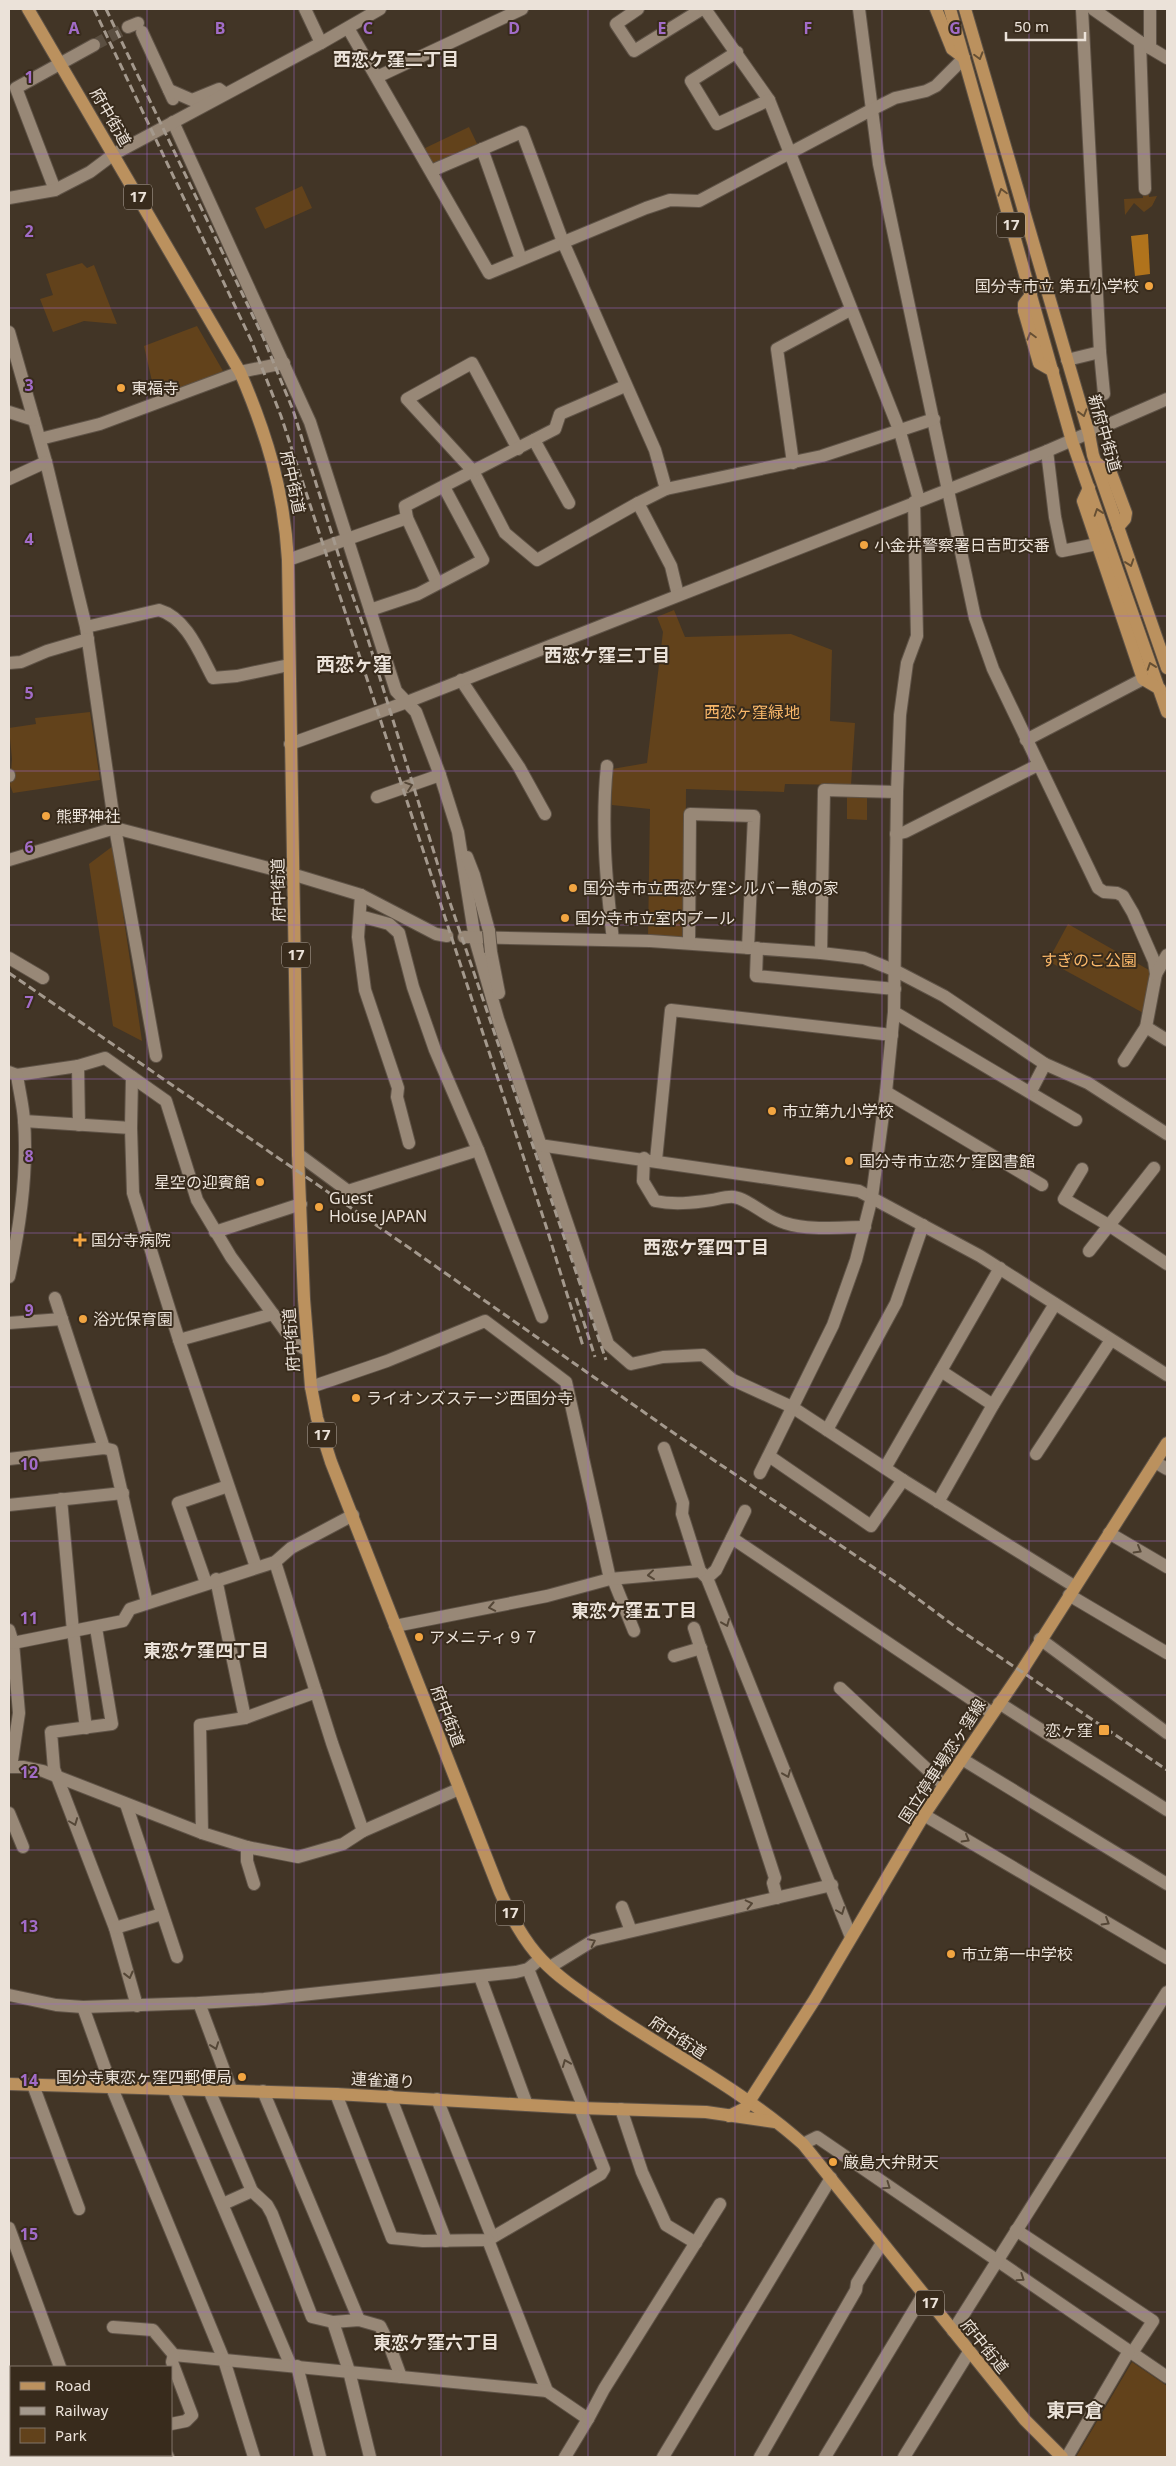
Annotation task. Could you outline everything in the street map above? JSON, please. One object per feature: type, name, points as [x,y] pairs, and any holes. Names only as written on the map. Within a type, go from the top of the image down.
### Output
[{"type":"main road","name":"府中街道","points":[[28,9],[240,372],[258,414],[276,472],[285,518],[288,560],[290,744],[295,875],[298,1154],[307,1350],[311,1387],[317,1418],[330,1462],[353,1515],[459,1789],[513,1919],[545,1963],[575,1988],[651,2040],[749,2101],[780,2123],[803,2144],[968,2352],[1025,2420],[1063,2457]]},
{"type":"main road","name":"17","points":[[936,9],[952,49],[964,58]]},
{"type":"main road","name":"新府中街道","points":[[950,9],[1072,441],[1167,712]]},
{"type":"main road","name":"新府中街道","points":[[965,9],[1089,434],[1095,462],[1167,668]]},
{"type":"main road","name":"新府中街道","points":[[1021,204],[1035,284],[1076,426],[1072,441]]},
{"type":"main road","points":[[1089,488],[1083,502],[1143,679],[1160,689]]},
{"type":"main road","name":"国立停車場恋ヶ窪線","points":[[749,2101],[924,1816],[1167,1443]]},
{"type":"main road","name":"連雀通り","points":[[9,2084],[112,2088],[232,2089],[390,2096],[582,2108],[706,2112],[780,2123]]},
{"type":"main road","points":[[729,2116],[739,2113],[749,2101]]},
{"type":"street","points":[[305,9],[321,43]]},
{"type":"street","points":[[9,198],[55,190],[90,172],[114,154],[321,43],[380,9]]},
{"type":"street","points":[[377,77],[522,9]]},
{"type":"street","points":[[638,9],[616,24],[634,51],[704,9],[737,52],[769,100],[850,310],[900,432],[916,501],[917,636],[907,664],[900,715],[896,834],[896,970],[894,1012],[886,1092],[872,1197],[866,1227],[833,1325],[800,1396],[792,1407],[760,1473]]},
{"type":"street","points":[[859,9],[879,164],[975,618],[993,669],[1098,888],[1104,892],[1117,892],[1123,896],[1151,952],[1156,974]]},
{"type":"street","points":[[1082,9],[1100,352],[1104,394]]},
{"type":"street","points":[[1093,9],[1167,58]]},
{"type":"street","points":[[1145,189],[1145,45],[1150,9]]},
{"type":"street","points":[[136,27],[171,95],[192,100],[219,89],[226,94]]},
{"type":"street","points":[[348,28],[489,273],[521,258],[670,200],[699,201],[895,98],[926,91],[936,86],[964,58]]},
{"type":"street","points":[[55,190],[12,90],[94,45]]},
{"type":"street","points":[[737,52],[692,81],[717,124],[769,100]]},
{"type":"street","points":[[173,122],[310,422],[396,692],[407,702],[419,719],[440,776],[459,836],[474,875],[489,931],[499,992],[518,1059],[514,1068]]},
{"type":"street","points":[[431,171],[522,132],[563,242],[655,450],[666,489]]},
{"type":"street","points":[[482,149],[521,258]]},
{"type":"street","points":[[793,463],[777,349],[850,310]]},
{"type":"street","points":[[9,332],[46,462],[87,633],[115,828],[156,1056]]},
{"type":"street","points":[[1067,360],[1100,352]]},
{"type":"street","points":[[40,439],[100,424],[240,372],[284,363]]},
{"type":"street","points":[[518,449],[472,363],[407,399],[473,472],[505,533],[537,560],[666,489],[793,463],[900,432],[934,419]]},
{"type":"street","points":[[438,583],[406,518],[405,506],[555,429],[560,414],[626,386]]},
{"type":"street","points":[[290,744],[407,702],[948,488],[1047,452],[1167,398]]},
{"type":"street","points":[[9,412],[34,420]]},
{"type":"street","points":[[534,440],[569,503]]},
{"type":"street","points":[[1047,452],[1054,518],[1062,551],[1097,544]]},
{"type":"street","points":[[9,479],[46,462]]},
{"type":"street","points":[[370,610],[418,594],[483,560],[444,487]]},
{"type":"street","points":[[638,503],[671,566],[678,595]]},
{"type":"street","points":[[288,560],[406,518]]},
{"type":"street","points":[[9,663],[21,662],[87,633],[159,610],[168,612],[185,630],[213,678],[237,676],[289,665]]},
{"type":"street","points":[[1026,740],[1143,679]]},
{"type":"street","points":[[461,680],[519,767],[545,814]]},
{"type":"street","points":[[896,834],[905,832],[1038,765]]},
{"type":"street","points":[[607,766],[604,795],[604,855],[607,939]]},
{"type":"street","points":[[378,797],[440,776]]},
{"type":"street","points":[[821,953],[824,790],[897,792]]},
{"type":"street","points":[[688,943],[690,814],[754,816],[753,948],[756,976],[895,989]]},
{"type":"street","points":[[9,860],[115,828],[295,875],[361,895],[436,934],[447,936]]},
{"type":"street","points":[[459,836],[469,938],[608,1344],[631,1364],[663,1357],[703,1355],[732,1380],[792,1407],[1167,1653]]},
{"type":"street","points":[[361,895],[358,937],[365,990],[398,1088],[397,1097],[409,1143]]},
{"type":"street","points":[[360,916],[389,924],[400,933],[413,987],[435,1050],[478,1150],[542,1317]]},
{"type":"street","points":[[469,938],[607,939],[688,943],[864,958],[896,970],[944,996],[1045,1064],[1088,1083],[1167,1134]]},
{"type":"street","points":[[1124,1062],[1146,1027],[1156,974],[1167,955]]},
{"type":"street","points":[[9,958],[43,978]]},
{"type":"street","points":[[866,1227],[812,1228],[785,1223],[764,1214],[747,1202],[734,1196],[694,1203],[668,1204],[654,1201],[643,1181],[650,1159],[671,1010],[892,1035]]},
{"type":"street","points":[[894,1012],[1031,1091],[1076,1120]]},
{"type":"street","points":[[1146,1027],[1167,1040]]},
{"type":"street","points":[[9,1277],[22,1201],[24,1121],[13,1073],[78,1066],[105,1058],[166,1101],[190,1182],[197,1200],[215,1232],[294,1343],[307,1350]]},
{"type":"street","points":[[1031,1091],[1045,1064]]},
{"type":"street","points":[[78,1066],[79,1125]]},
{"type":"street","points":[[132,1077],[133,1193],[179,1340],[256,1567]]},
{"type":"street","points":[[886,1092],[1042,1185]]},
{"type":"street","points":[[24,1121],[131,1128]]},
{"type":"street","points":[[540,1145],[650,1159],[859,1191],[1000,1268],[1167,1375]]},
{"type":"street","points":[[298,1154],[348,1191],[478,1150]]},
{"type":"street","points":[[1089,1251],[1154,1168]]},
{"type":"street","points":[[1082,1169],[1064,1199],[1110,1226],[1167,1264]]},
{"type":"street","points":[[215,1232],[301,1204]]},
{"type":"street","points":[[827,1430],[896,1303],[923,1225]]},
{"type":"street","points":[[884,1468],[1000,1268]]},
{"type":"street","points":[[55,1298],[104,1448]]},
{"type":"street","points":[[938,1502],[993,1405],[1055,1304]]},
{"type":"street","points":[[179,1340],[273,1314]]},
{"type":"street","points":[[9,1323],[62,1319]]},
{"type":"street","points":[[311,1387],[387,1361],[485,1321],[566,1382],[612,1579],[634,1632]]},
{"type":"street","points":[[1036,1454],[1111,1340]]},
{"type":"street","points":[[941,1371],[993,1405]]},
{"type":"street","points":[[9,1460],[104,1448],[112,1450],[123,1492],[146,1603]]},
{"type":"street","points":[[664,1448],[683,1503],[682,1514],[704,1574],[832,1885],[851,1937]]},
{"type":"street","points":[[769,1456],[872,1526],[903,1480]]},
{"type":"street","points":[[1155,1462],[1167,1469]]},
{"type":"street","points":[[228,1486],[178,1503],[211,1581],[245,1718]]},
{"type":"street","points":[[9,1505],[123,1492]]},
{"type":"street","points":[[61,1499],[73,1631],[86,1728]]},
{"type":"street","points":[[395,1626],[547,1596],[612,1579],[704,1574],[716,1570],[745,1511]]},
{"type":"street","points":[[13,1644],[123,1621],[130,1609],[211,1581],[275,1562],[291,1548],[353,1515]]},
{"type":"street","points":[[1109,1533],[1167,1567]]},
{"type":"street","points":[[732,1538],[996,1708],[1167,1810]]},
{"type":"street","points":[[275,1562],[363,1832]]},
{"type":"street","points":[[96,1628],[112,1724],[51,1732],[54,1769],[115,1928],[137,2006]]},
{"type":"street","points":[[694,1628],[775,1878],[773,1883],[777,1898]]},
{"type":"street","points":[[9,1630],[13,1644],[14,1712],[10,1767],[43,1771],[202,1833],[247,1847],[298,1857],[343,1844],[363,1832],[459,1789]]},
{"type":"street","points":[[1040,1639],[1167,1733]]},
{"type":"street","points":[[674,1656],[701,1648]]},
{"type":"street","points":[[840,1688],[944,1785]]},
{"type":"street","points":[[202,1833],[200,1725],[245,1718],[316,1692]]},
{"type":"street","points":[[962,1759],[1167,1884]]},
{"type":"street","points":[[126,1804],[177,1957]]},
{"type":"street","points":[[9,1813],[22,1847]]},
{"type":"street","points":[[924,1816],[1167,1958]]},
{"type":"street","points":[[247,1847],[247,1862],[254,1884]]},
{"type":"street","points":[[9,1995],[83,2007],[137,2006],[200,2003],[480,1976],[528,1969],[594,1940],[832,1885]]},
{"type":"street","points":[[622,1907],[631,1931]]},
{"type":"street","points":[[115,1928],[162,1914]]},
{"type":"street","points":[[336,2094],[392,2238],[446,2241],[490,2239],[601,2174],[604,2169],[528,1969]]},
{"type":"street","points":[[480,1976],[527,2105]]},
{"type":"street","points":[[953,2331],[1167,1992]]},
{"type":"street","points":[[200,2003],[232,2089]]},
{"type":"street","points":[[83,2007],[112,2088],[224,2360],[254,2457]]},
{"type":"street","points":[[33,2085],[79,2209]]},
{"type":"street","points":[[173,2089],[294,2366],[320,2457]]},
{"type":"street","points":[[209,2090],[252,2191],[268,2205],[312,2317],[332,2322],[359,2320],[373,2322],[380,2326],[389,2344],[400,2377]]},
{"type":"street","points":[[263,2091],[359,2320]]},
{"type":"street","points":[[390,2096],[446,2241]]},
{"type":"street","points":[[437,2099],[547,2391]]},
{"type":"street","points":[[621,2109],[642,2172],[666,2225],[696,2243]]},
{"type":"street","points":[[803,2144],[817,2137],[1167,2376]]},
{"type":"street","points":[[663,2457],[830,2178]]},
{"type":"street","points":[[223,2204],[252,2191]]},
{"type":"street","points":[[565,2457],[604,2389],[720,2204]]},
{"type":"street","points":[[9,2228],[60,2366]]},
{"type":"street","points":[[1016,2230],[1153,2321],[1063,2457]]},
{"type":"street","points":[[760,2457],[856,2290],[857,2283],[882,2243]]},
{"type":"street","points":[[825,2457],[923,2295]]},
{"type":"street","points":[[332,2322],[349,2371],[370,2457]]},
{"type":"street","points":[[113,2327],[153,2330],[174,2355],[547,2391],[588,2419]]},
{"type":"street","points":[[904,2457],[968,2352]]},
{"type":"street","points":[[172,2424],[186,2420],[192,2415],[172,2362],[174,2355]]},
{"type":"green space","points":[[469,127],[480,150],[437,169],[419,151]]},
{"type":"green space","points":[[302,186],[312,208],[265,229],[255,208]]},
{"type":"green space","points":[[1143,189],[1148,189],[1149,197],[1157,196],[1152,206],[1144,212],[1134,203],[1125,215],[1124,199],[1143,198]]},
{"type":"green space","points":[[82,263],[87,268],[94,265],[117,324],[84,321],[53,332],[40,299],[53,295],[46,274]]},
{"type":"green space","points":[[197,326],[223,371],[156,399],[144,346]]},
{"type":"green space","name":"西恋ヶ窪緑地","points":[[674,610],[685,637],[791,634],[832,650],[830,721],[855,723],[851,785],[785,784],[784,792],[686,789],[685,936],[679,939],[648,938],[650,809],[612,805],[612,769],[647,763],[663,632],[657,617]]},
{"type":"green space","points":[[90,712],[100,780],[13,793],[10,785],[12,759],[9,728],[36,724],[35,718]]},
{"type":"green space","points":[[847,795],[867,796],[867,820],[847,819]]},
{"type":"green space","points":[[113,846],[142,1041],[113,1026],[89,864]]},
{"type":"green space","name":"すぎのこ公園","points":[[1068,924],[1156,974],[1147,1015],[1048,961]]},
{"type":"green space","points":[[1132,2362],[1167,2386],[1167,2457],[1076,2457]]},
{"type":"shaded area","points":[[1148,234],[1150,274],[1135,276],[1131,236]]},
{"type":"tunnel","points":[[94,45],[128,27]]},
{"type":"railway","points":[[94,9],[251,340],[281,416],[546,1226],[583,1346]]},
{"type":"railway","points":[[106,9],[263,337],[293,410],[341,563],[366,633],[445,888],[606,1360]]},
{"type":"railway","points":[[9,973],[408,1247],[678,1436],[898,1584],[957,1628],[1167,1770]]},
{"type":"railway","points":[[576,1298],[595,1357]]},
{"type":"place","name":"国分寺市立 第五小学校","points":[[1149,286]]},
{"type":"place","name":"東福寺","points":[[121,388]]},
{"type":"place","name":"小金井警察署日吉町交番","points":[[864,545]]},
{"type":"place","name":"熊野神社","points":[[46,816]]},
{"type":"place","name":"国分寺市立西恋ケ窪シルバー憩の家","points":[[573,888]]},
{"type":"place","name":"国分寺市立室内プール","points":[[565,918]]},
{"type":"place","name":"市立第九小学校","points":[[772,1111]]},
{"type":"place","name":"国分寺市立恋ケ窪図書館","points":[[849,1161]]},
{"type":"place","name":"星空の迎賓館","points":[[260,1182]]},
{"type":"place","name":"Guest House JAPAN","points":[[319,1207]]},
{"type":"place","name":"国分寺病院","points":[[80,1240]]},
{"type":"place","name":"浴光保育園","points":[[83,1319]]},
{"type":"place","name":"ライオンズステージ西国分寺","points":[[356,1398]]},
{"type":"place","name":"アメニティ９７","points":[[419,1637]]},
{"type":"place","name":"恋ヶ窪","points":[[1104,1730]]},
{"type":"place","name":"市立第一中学校","points":[[951,1954]]},
{"type":"place","name":"国分寺東恋ヶ窪四郵便局","points":[[242,2077]]},
{"type":"place","name":"厳島大弁財天","points":[[833,2162]]},
{"type":"district","name":"西恋ケ窪二丁目","points":[[396,60]]},
{"type":"district","name":"西恋ケ窪三丁目","points":[[607,656]]},
{"type":"district","name":"西恋ヶ窪","points":[[354,664]]},
{"type":"district","name":"西恋ケ窪四丁目","points":[[706,1248]]},
{"type":"district","name":"東恋ケ窪五丁目","points":[[634,1611]]},
{"type":"district","name":"東恋ケ窪四丁目","points":[[206,1651]]},
{"type":"district","name":"東恋ケ窪六丁目","points":[[436,2343]]},
{"type":"district","name":"東戸倉","points":[[1075,2410]]}]
